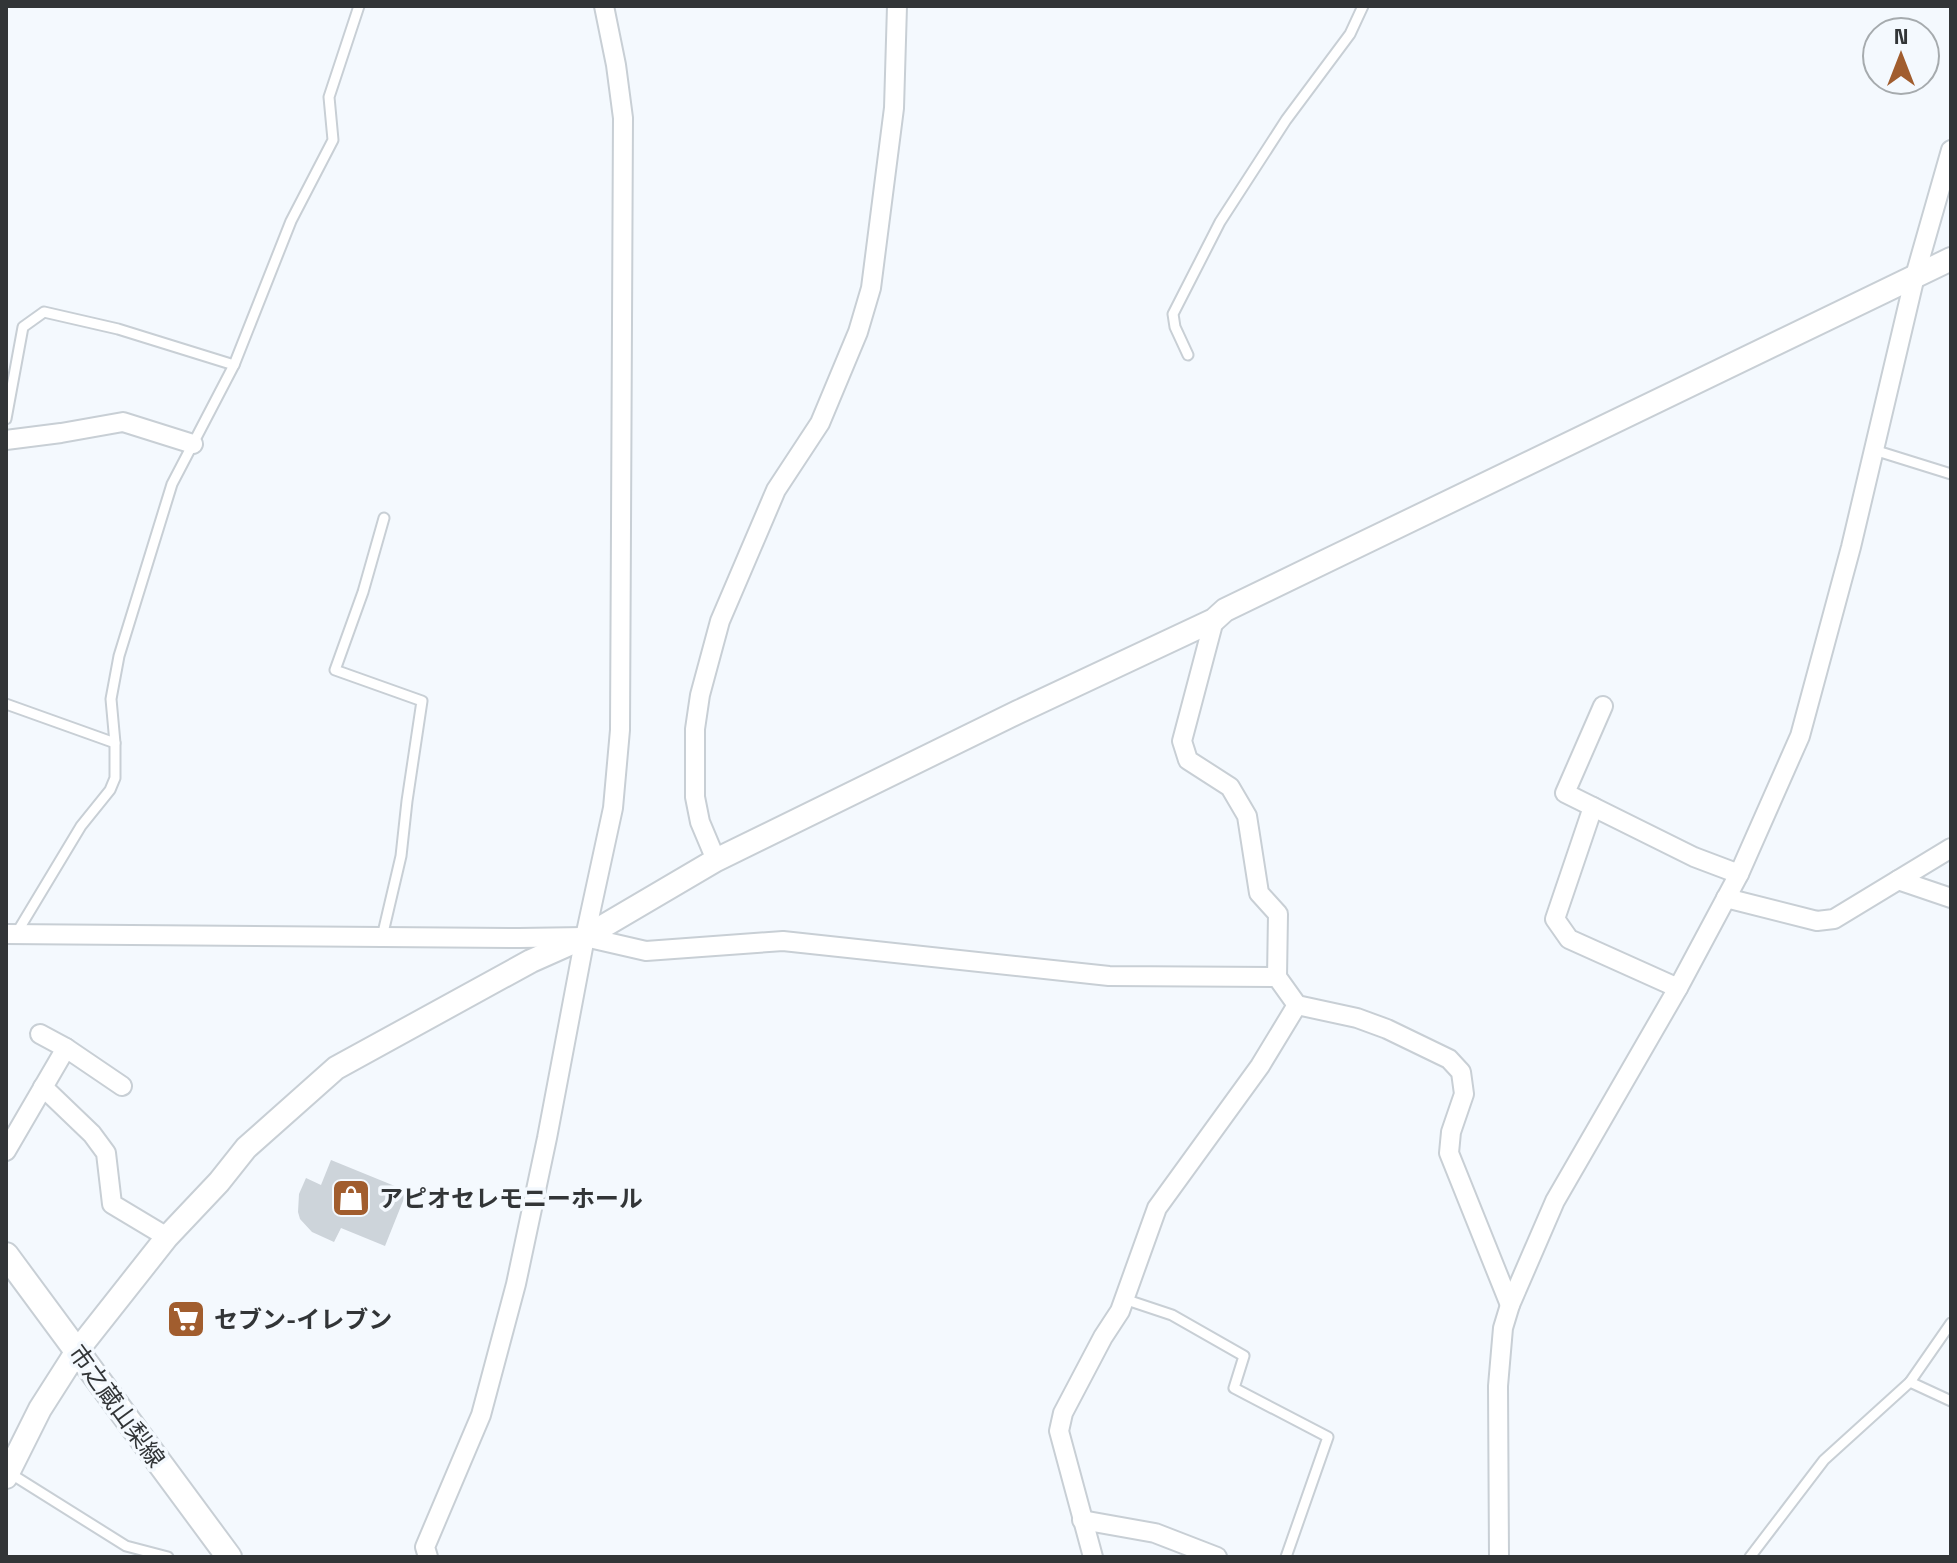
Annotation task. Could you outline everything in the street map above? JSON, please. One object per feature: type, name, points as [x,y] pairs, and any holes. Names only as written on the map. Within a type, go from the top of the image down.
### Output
[{"type":"main road","name":"市之蔵山梨線","points":[[6,1255],[229,1557]]},
{"type":"street","points":[[428,1557],[425,1547],[481,1415],[516,1284],[613,808],[620,730],[623,118],[604,6]]},
{"type":"street","points":[[716,860],[700,822],[695,797],[695,729],[700,695],[720,621],[776,490],[820,423],[858,332],[871,288],[894,108],[897,6]]},
{"type":"street","points":[[1499,1557],[1498,1386],[1503,1328],[1510,1305],[1555,1201],[1678,988],[1739,874],[1800,736],[1851,547],[1915,276],[1951,150]]},
{"type":"street","points":[[7,1475],[40,1409],[77,1351],[167,1237],[246,1148],[336,1068],[531,961],[585,937],[716,860],[1951,259]]},
{"type":"street","points":[[6,440],[123,422],[193,444]]},
{"type":"street","points":[[1214,620],[1182,741],[1188,760],[1230,787],[1247,816],[1259,893],[1278,914],[1277,977],[1297,1005],[1357,1018],[1387,1029],[1449,1059],[1461,1072],[1464,1094],[1451,1132],[1449,1153],[1510,1305]]},
{"type":"street","points":[[1603,706],[1565,793],[1694,857],[1739,874]]},
{"type":"street","points":[[1593,807],[1555,919],[1569,939],[1678,988]]},
{"type":"street","points":[[1726,898],[1817,921],[1834,919],[1951,848]]},
{"type":"street","points":[[1898,880],[1951,898]]},
{"type":"street","points":[[11,934],[585,937],[646,951],[783,941],[1109,976],[1277,977]]},
{"type":"street","points":[[1093,1557],[1059,1431],[1063,1413],[1120,1311],[1157,1208],[1260,1066],[1297,1005]]},
{"type":"street","points":[[40,1034],[122,1086]]},
{"type":"street","points":[[6,1151],[66,1048]]},
{"type":"street","points":[[43,1087],[92,1134],[106,1153],[112,1204],[167,1237]]},
{"type":"street","points":[[1082,1520],[1155,1533],[1217,1557]]},
{"type":"lane","points":[[11,934],[81,826],[110,790],[115,778],[111,699],[119,656],[172,484],[234,365],[291,221],[333,140],[329,97],[359,6]]},
{"type":"lane","points":[[1188,355],[1175,327],[1173,314],[1220,222],[1286,120],[1350,34],[1363,6]]},
{"type":"lane","points":[[6,419],[23,327],[44,312],[118,329],[234,365]]},
{"type":"lane","points":[[1874,450],[1951,474]]},
{"type":"lane","points":[[382,937],[401,856],[422,701],[335,670],[363,592],[384,518]]},
{"type":"lane","points":[[6,704],[115,743]]},
{"type":"lane","points":[[1124,1299],[1172,1315],[1244,1356],[1234,1388],[1328,1437],[1286,1557]]},
{"type":"lane","points":[[1750,1557],[1824,1460],[1910,1382],[1951,1323]]},
{"type":"lane","points":[[1910,1382],[1951,1401]]},
{"type":"lane","points":[[7,1475],[126,1546],[168,1557]]},
{"type":"lane","points":[[122,1557],[126,1546]]},
{"type":"building","name":"アピオセレモニーホール","points":[[331,1160],[407,1191],[385,1246],[341,1228],[334,1242],[312,1232],[300,1219],[299,1194],[306,1178],[321,1185]]},
{"type":"place","name":"アピオセレモニーホール","points":[[351,1198]]},
{"type":"place","name":"セブン-イレブン","points":[[186,1319]]}]
